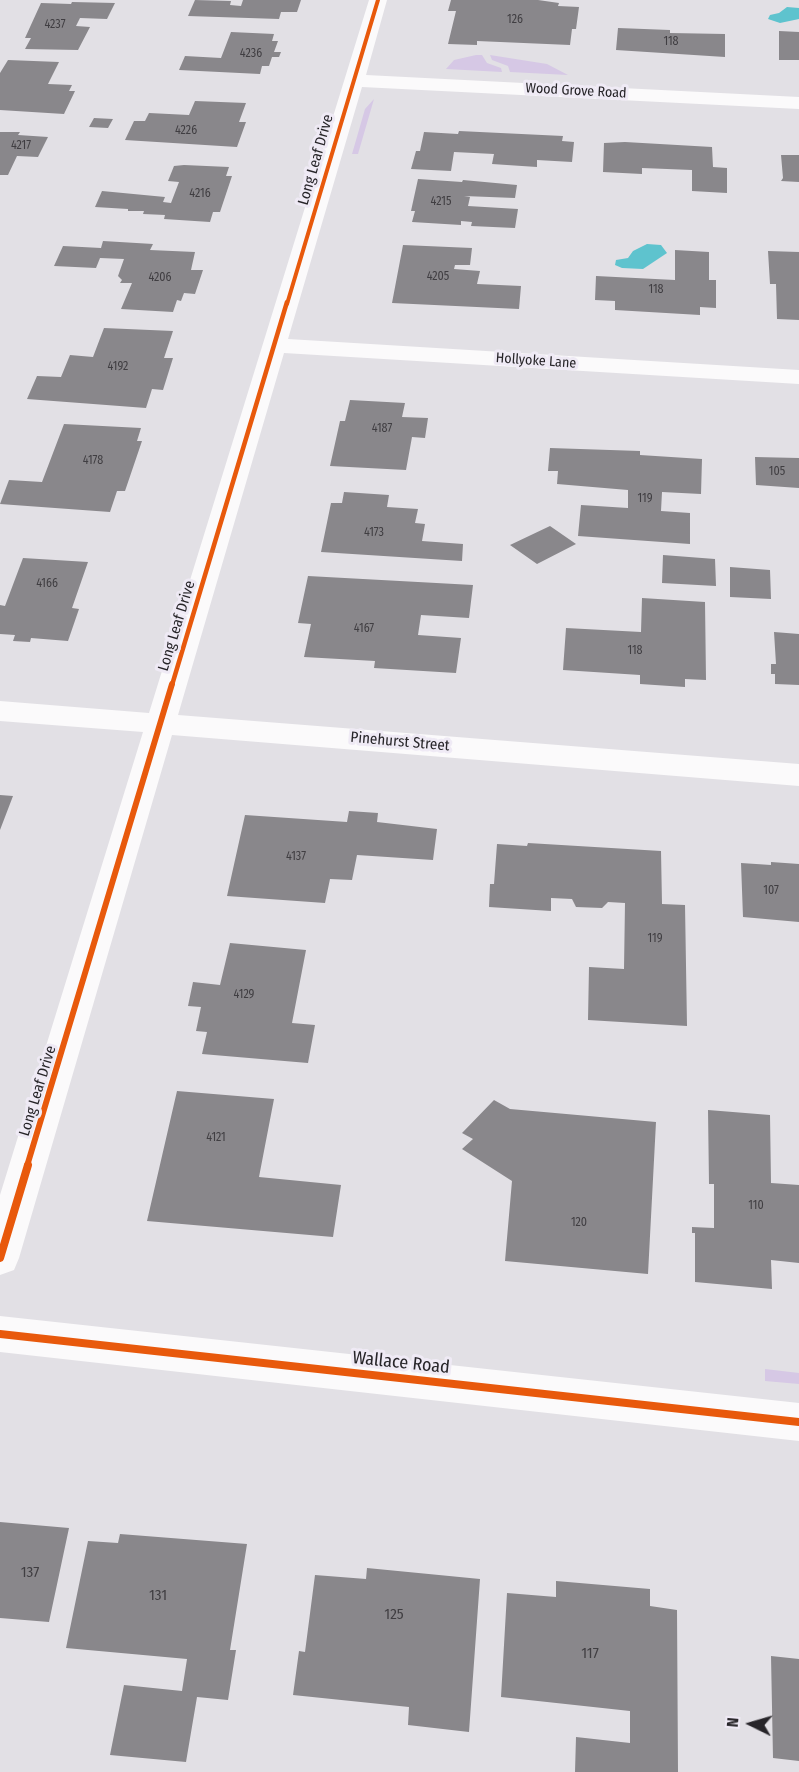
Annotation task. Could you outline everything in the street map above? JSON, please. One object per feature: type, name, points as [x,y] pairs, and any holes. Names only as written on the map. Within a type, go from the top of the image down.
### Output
[{"type":"street","name":"Long Leaf Drive","points":[[0,1258],[352,80],[378,0]]},
{"type":"street","name":"Wood Grove Road","points":[[352,80],[799,103]]},
{"type":"street","name":"Hollyoke Lane","points":[[273,345],[799,377]]},
{"type":"street","name":"Pinehurst Street","points":[[0,711],[799,775]]},
{"type":"street","name":"Wallace Road","points":[[0,1334],[799,1422]]},
{"type":"shaded area","points":[[482,55],[487,63],[501,68],[502,72],[446,69],[454,60]]},
{"type":"shaded area","points":[[490,55],[547,64],[568,75],[510,72],[508,66],[492,60]]},
{"type":"shaded area","points":[[374,99],[358,154],[352,154],[365,109]]},
{"type":"shaded area","points":[[765,1369],[799,1373],[799,1384],[765,1381]]},
{"type":"water","points":[[787,7],[799,8],[799,19],[780,23],[768,19],[770,15],[779,13]]},
{"type":"water","points":[[647,244],[661,245],[667,253],[643,269],[622,268],[615,265],[616,260],[628,258],[633,251]]},
{"type":"building","points":[[195,0],[231,1],[230,5],[241,6],[243,0],[301,0],[297,12],[281,12],[279,19],[188,16]]},
{"type":"building","points":[[451,0],[538,0],[559,3],[558,6],[579,7],[576,29],[572,29],[570,45],[477,41],[477,45],[448,44],[456,11],[448,11]]},
{"type":"building","points":[[72,2],[115,3],[107,19],[80,18],[76,26],[90,27],[78,50],[25,49],[31,38],[25,38],[41,3],[71,4]]},
{"type":"building","points":[[618,28],[670,30],[670,33],[725,34],[725,57],[616,50]]},
{"type":"building","points":[[779,31],[799,32],[799,60],[779,60]]},
{"type":"building","points":[[231,32],[274,34],[272,41],[278,41],[274,52],[281,52],[279,57],[272,57],[269,66],[262,66],[260,74],[179,70],[185,56],[221,58]]},
{"type":"building","points":[[8,60],[59,62],[48,84],[72,85],[69,91],[75,91],[64,114],[0,110],[0,73]]},
{"type":"building","points":[[195,101],[246,103],[239,122],[246,122],[237,147],[125,140],[134,121],[145,121],[149,113],[189,115]]},
{"type":"building","points":[[94,118],[113,119],[108,128],[89,127]]},
{"type":"building","points":[[459,131],[563,136],[562,141],[574,142],[572,162],[537,160],[537,167],[492,164],[494,154],[454,152],[451,171],[411,169],[416,151],[420,151],[424,132],[458,134]]},
{"type":"building","points":[[0,132],[20,132],[18,135],[48,137],[38,157],[17,156],[8,175],[0,175]]},
{"type":"building","points":[[604,143],[712,147],[713,167],[727,168],[727,193],[692,191],[692,170],[642,168],[642,174],[603,172]]},
{"type":"building","points":[[781,155],[799,155],[799,182],[781,181],[783,178]]},
{"type":"building","points":[[174,166],[229,167],[226,176],[232,176],[220,212],[213,212],[210,222],[164,219],[165,215],[143,214],[144,211],[95,207],[102,191],[165,197],[163,202],[171,203],[179,182],[168,181]]},
{"type":"building","points":[[418,179],[517,185],[515,198],[464,196],[470,197],[468,206],[518,209],[515,228],[471,226],[472,222],[461,221],[461,225],[412,222],[415,211],[411,211]]},
{"type":"building","points":[[103,241],[153,244],[150,250],[195,252],[191,270],[203,270],[195,294],[184,293],[181,301],[177,300],[173,312],[121,309],[132,283],[120,283],[122,280],[118,276],[124,259],[100,258],[96,268],[54,266],[63,246],[101,248]]},
{"type":"building","points":[[403,245],[472,248],[470,265],[455,265],[454,269],[480,271],[477,284],[521,286],[519,309],[392,303]]},
{"type":"building","points":[[675,250],[709,252],[709,280],[716,280],[716,308],[700,307],[700,315],[615,310],[615,301],[595,300],[596,276],[675,280]]},
{"type":"building","points":[[768,251],[799,252],[799,320],[777,319],[776,284],[770,284]]},
{"type":"building","points":[[104,328],[173,331],[164,358],[173,358],[163,390],[152,389],[146,408],[27,399],[37,376],[61,377],[70,355],[93,357]]},
{"type":"building","points":[[350,400],[405,403],[402,417],[428,418],[425,438],[412,437],[406,470],[330,466],[340,421],[345,421]]},
{"type":"building","points":[[64,424],[141,428],[137,441],[142,441],[125,491],[117,491],[110,512],[0,504],[9,480],[42,482]]},
{"type":"building","points":[[550,448],[640,451],[640,455],[702,459],[701,494],[662,492],[661,511],[690,513],[690,544],[578,536],[581,505],[628,508],[628,490],[557,484],[558,471],[548,471]]},
{"type":"building","points":[[755,457],[799,458],[799,488],[756,485]]},
{"type":"building","points":[[344,492],[389,495],[387,507],[418,509],[415,523],[425,524],[422,541],[463,544],[462,561],[321,552],[331,503],[342,503]]},
{"type":"building","points":[[550,526],[576,544],[537,564],[510,545]]},
{"type":"building","points":[[663,555],[715,559],[716,586],[662,583]]},
{"type":"building","points":[[23,558],[88,562],[72,608],[79,609],[68,641],[31,638],[30,642],[13,641],[15,635],[0,634],[0,605],[5,606]]},
{"type":"building","points":[[730,567],[770,570],[771,599],[730,597]]},
{"type":"building","points":[[308,576],[473,585],[469,618],[421,615],[418,635],[461,638],[456,673],[374,668],[375,661],[304,657],[311,624],[298,623]]},
{"type":"building","points":[[642,598],[705,602],[706,680],[685,679],[685,687],[640,684],[640,675],[563,670],[566,628],[641,632]]},
{"type":"building","points":[[774,632],[799,634],[799,685],[775,684],[775,674],[771,674],[771,664],[776,664]]},
{"type":"building","points":[[0,795],[13,796],[0,830]]},
{"type":"building","points":[[349,811],[378,813],[377,822],[437,829],[433,860],[357,855],[352,880],[330,879],[325,903],[227,896],[245,815],[347,822]]},
{"type":"building","points":[[528,843],[661,851],[662,904],[685,905],[687,1026],[588,1020],[589,967],[624,969],[625,903],[608,902],[602,908],[576,907],[572,899],[551,898],[551,911],[489,907],[490,884],[494,884],[497,844],[527,846]]},
{"type":"building","points":[[771,862],[799,864],[799,922],[743,917],[741,863],[771,865]]},
{"type":"building","points":[[230,943],[306,950],[292,1023],[315,1025],[308,1063],[202,1054],[207,1032],[196,1031],[201,1007],[188,1006],[193,982],[220,985]]},
{"type":"building","points":[[177,1091],[274,1099],[259,1177],[341,1185],[333,1237],[147,1221]]},
{"type":"building","points":[[494,1100],[510,1109],[656,1122],[648,1274],[505,1261],[512,1181],[462,1149],[473,1139],[462,1133]]},
{"type":"building","points":[[708,1110],[770,1115],[771,1183],[799,1185],[799,1263],[771,1260],[772,1289],[695,1282],[695,1233],[692,1233],[692,1227],[714,1228],[714,1184],[709,1184]]},
{"type":"building","points":[[0,1522],[69,1528],[49,1622],[0,1618]]},
{"type":"building","points":[[120,1534],[247,1544],[230,1650],[236,1650],[228,1700],[197,1697],[186,1762],[110,1755],[124,1685],[182,1691],[187,1659],[66,1648],[88,1541],[118,1543]]},
{"type":"building","points":[[367,1568],[480,1579],[469,1732],[408,1725],[409,1707],[293,1695],[299,1651],[305,1652],[315,1575],[366,1579]]},
{"type":"building","points":[[556,1581],[650,1589],[650,1606],[677,1610],[678,1772],[575,1772],[576,1737],[630,1743],[630,1711],[501,1697],[507,1593],[556,1597]]},
{"type":"building","points":[[771,1656],[799,1659],[799,1761],[773,1758]]},
{"type":"cycle path","points":[[0,1258],[378,0]]},
{"type":"cycle path","points":[[0,1334],[799,1422]]}]
